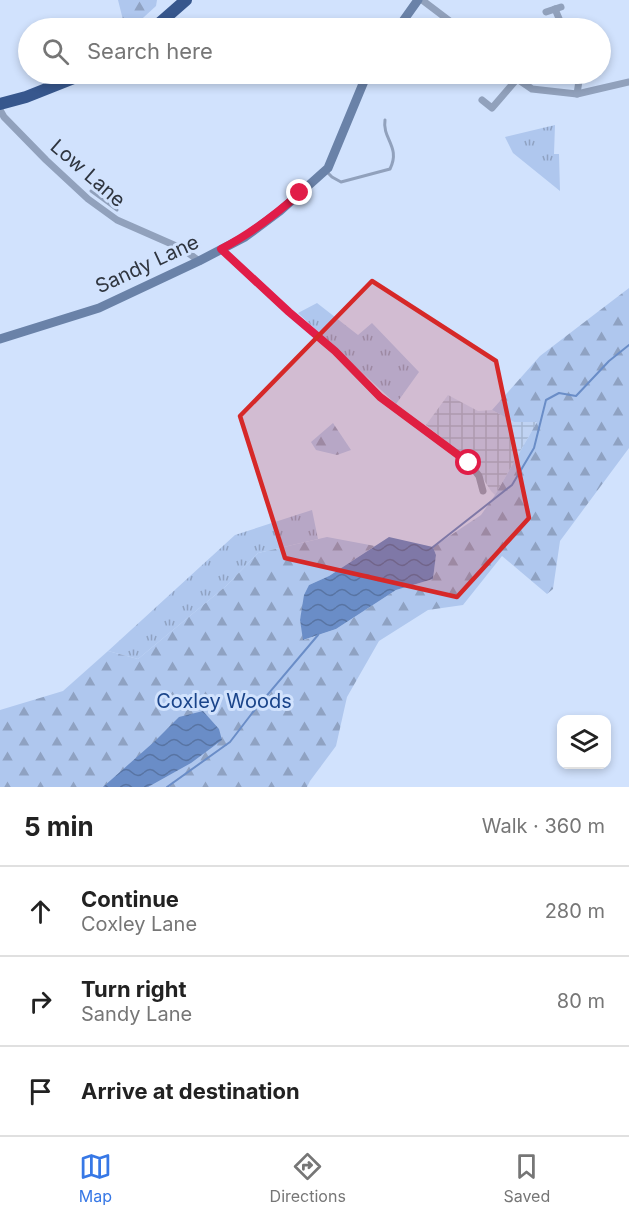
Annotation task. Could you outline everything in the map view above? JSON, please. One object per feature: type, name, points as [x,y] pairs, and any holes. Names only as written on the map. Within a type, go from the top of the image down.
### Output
[{"type":"highway","points":[[165,18],[186,0]]},
{"type":"highway","points":[[0,104],[59,84]]},
{"type":"street","points":[[406,18],[420,0],[445,18]]},
{"type":"street","points":[[546,12],[558,8],[560,18]]},
{"type":"street","points":[[525,84],[532,89],[577,94],[629,82]]},
{"type":"street","name":"Sandy Lane","points":[[0,339],[99,308],[245,237],[280,211],[328,168],[363,84]]},
{"type":"street","points":[[486,114],[508,84]]},
{"type":"street","points":[[577,94],[578,84]]},
{"type":"street","points":[[482,100],[492,108]]},
{"type":"street","name":"Low Lane","points":[[0,110],[46,160],[117,220],[183,249],[199,261]]},
{"type":"street","points":[[221,249],[335,351],[380,397],[469,463],[480,476],[483,491]]},
{"type":"lane","points":[[326,170],[341,182],[390,169],[394,155],[392,144],[386,134],[385,120]]},
{"type":"lane","points":[[91,191],[96,201],[117,210]]},
{"type":"highlighted area","points":[[372,281],[496,361],[529,518],[457,597],[285,558],[240,416]]},
{"type":"shaded area","points":[[448,395],[478,411],[492,410],[514,422],[537,422],[495,495],[473,463],[426,425]]},
{"type":"green space","points":[[118,0],[157,0],[156,6],[143,18],[122,18]]},
{"type":"green space","points":[[555,125],[554,154],[559,154],[560,191],[513,153],[505,137]]},
{"type":"green space","name":"Coxley Woods","points":[[629,288],[629,448],[560,541],[553,589],[547,594],[502,556],[463,605],[428,610],[379,641],[347,697],[336,746],[307,787],[0,787],[0,710],[63,691],[108,651],[138,659],[226,586],[258,553],[327,537],[375,546],[329,576],[309,585],[300,620],[304,640],[336,629],[396,590],[433,579],[436,555],[433,547],[481,515],[537,422],[514,422],[492,410],[540,356]]},
{"type":"green space","points":[[317,303],[358,335],[372,323],[419,372],[396,404],[298,313]]},
{"type":"green space","points":[[333,423],[351,450],[337,455],[316,450],[311,442]]},
{"type":"green space","points":[[312,510],[318,539],[258,553],[226,586],[138,659],[108,651],[235,535]]},
{"type":"water","points":[[389,537],[433,547],[436,555],[433,579],[396,590],[336,629],[303,640],[300,620],[304,595],[309,585],[329,576]]},
{"type":"water","points":[[203,711],[219,729],[222,740],[191,763],[148,787],[103,787],[179,717]]},
{"type":"waterway","points":[[433,547],[512,485],[534,448],[546,400],[559,393],[576,396],[609,361],[629,345]]},
{"type":"waterway","points":[[167,787],[230,742],[318,635]]},
{"type":"route","points":[[300,193],[245,237],[221,249],[335,351],[380,397],[469,463]]}]
